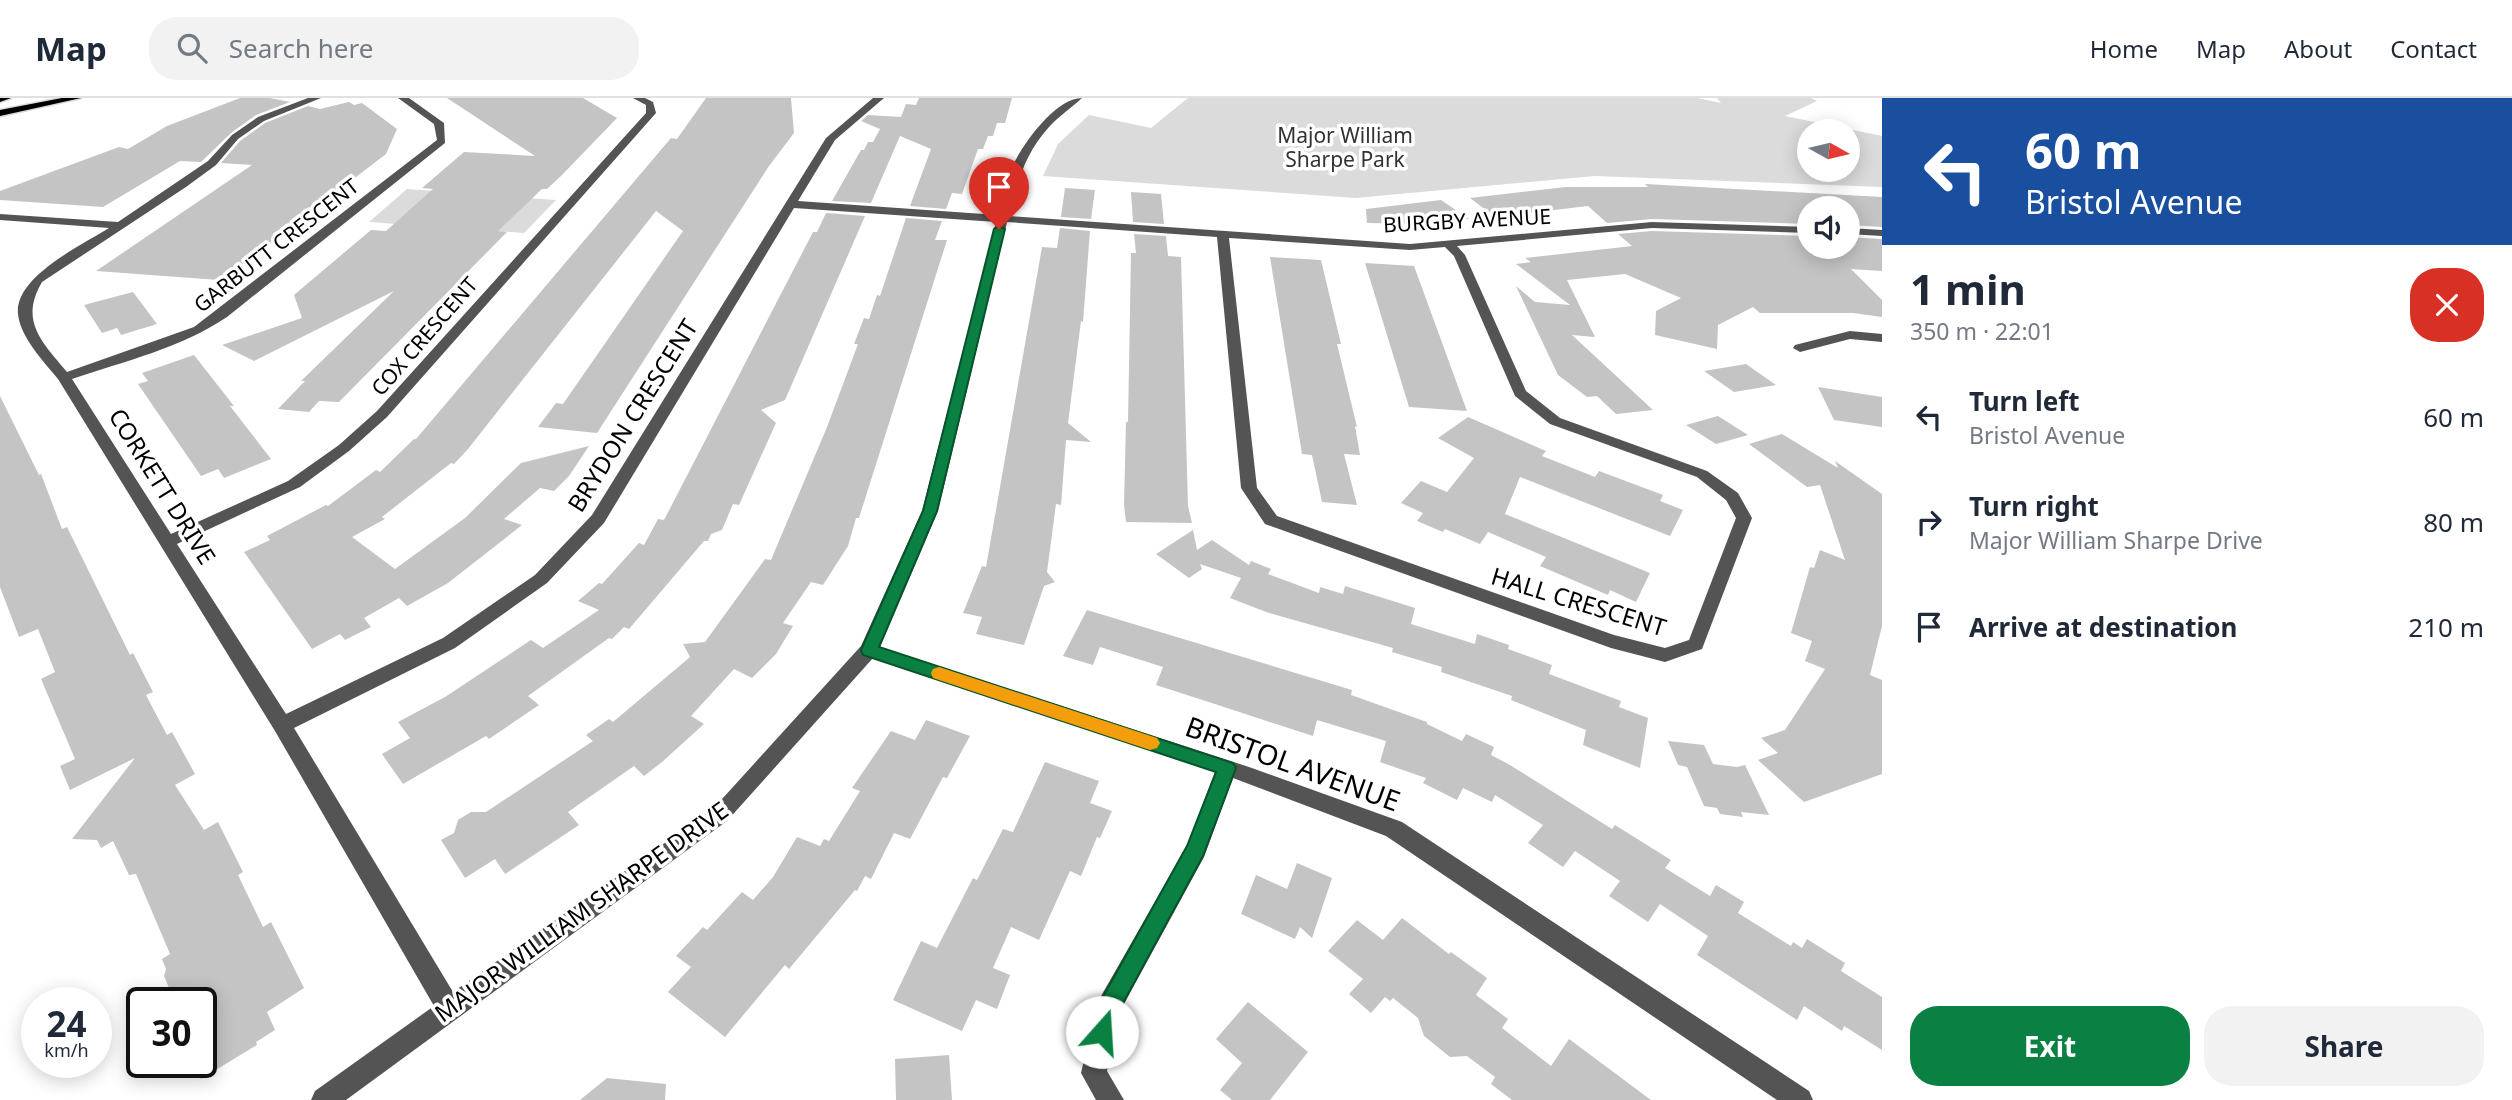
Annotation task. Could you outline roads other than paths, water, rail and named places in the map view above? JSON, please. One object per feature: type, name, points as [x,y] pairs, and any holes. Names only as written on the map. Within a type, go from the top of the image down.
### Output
[{"type":"main road","points":[[0,99],[6,98]]},
{"type":"main road","points":[[0,113],[76,98]]},
{"type":"street","name":"CORKETT DRIVE","points":[[316,98],[261,119],[235,137],[202,171],[37,280],[26,299],[24,316],[44,354],[64,377],[282,725],[449,1008]]},
{"type":"street","name":"GARBUTT CRESCENT","points":[[64,377],[199,330],[223,314],[442,141],[439,123],[403,98]]},
{"type":"street","name":"COX CRESCENT","points":[[166,542],[295,484],[344,448],[383,414],[651,113],[650,104],[638,98]]},
{"type":"street","name":"BRYDON CRESCENT","points":[[282,725],[449,642],[541,579],[598,519],[831,138],[879,98]]},
{"type":"street","name":"MAJOR WILLIAM SHARPE DRIVE","points":[[324,1100],[720,815],[869,650],[930,511],[1013,177],[1027,147],[1049,118],[1077,98]]},
{"type":"street","name":"BURGBY AVENUE","points":[[789,204],[1409,247],[1652,225],[1797,230]]},
{"type":"street","points":[[0,217],[118,225]]},
{"type":"street","points":[[1860,232],[1882,233]]},
{"type":"street","name":"HALL CRESCENT","points":[[1223,236],[1249,488],[1270,520],[1611,641],[1665,655],[1696,644],[1744,518],[1732,497],[1702,474],[1555,421],[1520,393],[1459,255],[1448,244]]},
{"type":"street","points":[[1800,348],[1850,335],[1882,338]]},
{"type":"street","name":"BRISTOL AVENUE","points":[[869,650],[1227,768],[1394,829],[1800,1100]]},
{"type":"street","points":[[1111,1100],[1094,1073],[1107,1012],[1196,850],[1227,768]]},
{"type":"park label","name":"Major William Sharpe Park","points":[[1345,147]]}]
